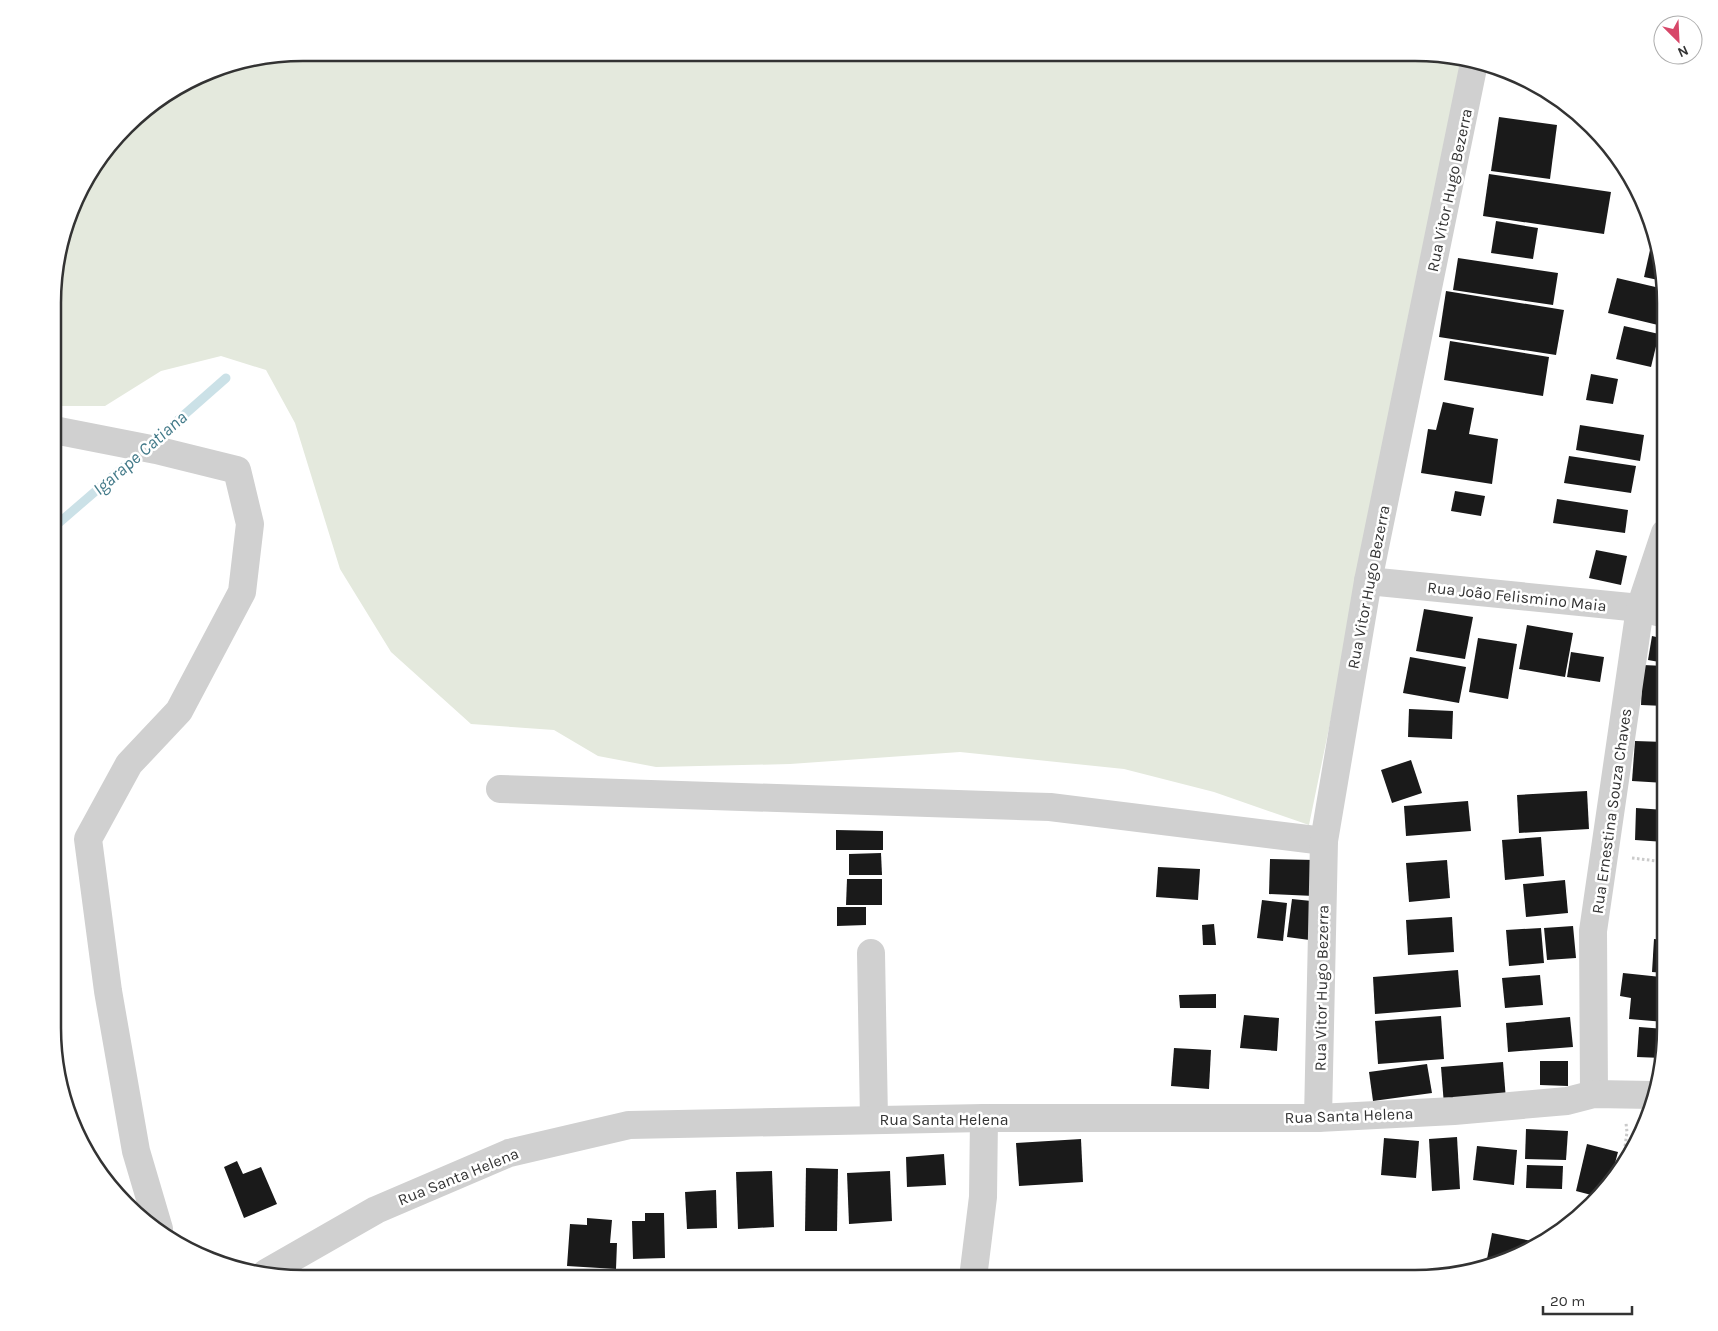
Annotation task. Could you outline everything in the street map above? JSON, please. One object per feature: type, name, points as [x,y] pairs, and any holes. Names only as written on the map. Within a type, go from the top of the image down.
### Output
[{"type":"street","name":"Rua Vitor Hugo Bezerra","points":[[1318,1118],[1324,841],[1368,581],[1473,68]]},
{"type":"street","points":[[61,431],[156,450],[237,470],[250,524],[242,592],[179,711],[129,764],[88,839],[108,990],[135,1141],[156,1220]]},
{"type":"street","name":"Rua João Felismino Maia","points":[[1368,581],[1652,611]]},
{"type":"street","name":"Rua Ernestina Souza Chaves","points":[[1594,1094],[1593,931],[1657,581]]},
{"type":"street","points":[[500,789],[1050,807],[1324,841]]},
{"type":"street","points":[[871,953],[874,1119]]},
{"type":"street","name":"Rua Santa Helena","points":[[274,1268],[376,1210],[509,1152],[629,1125],[874,1119],[1318,1118],[1454,1111],[1567,1101],[1594,1094],[1648,1095]]},
{"type":"street","points":[[974,1270],[983,1197],[984,1118]]},
{"type":"path","points":[[1623,1095],[1627,1132],[1626,1146]]},
{"type":"shaded area","points":[[303,61],[1415,61],[1461,66],[1446,161],[1309,825],[1214,792],[1124,769],[960,752],[790,764],[656,767],[598,756],[554,730],[471,724],[391,652],[340,569],[295,423],[266,370],[221,356],[161,371],[105,406],[61,406],[61,303],[63,271],[69,240],[80,210],[94,182],[111,156],[144,121],[169,102],[196,86],[240,69],[271,63]]},
{"type":"building","points":[[1499,117],[1557,125],[1550,179],[1491,171]]},
{"type":"building","points":[[1489,174],[1611,192],[1604,234],[1483,216]]},
{"type":"building","points":[[1496,221],[1538,228],[1533,259],[1491,253]]},
{"type":"building","points":[[1650,248],[1656,279],[1644,277]]},
{"type":"building","points":[[1458,258],[1558,273],[1553,305],[1453,290]]},
{"type":"building","points":[[1617,278],[1656,287],[1657,325],[1608,313]]},
{"type":"building","points":[[1446,291],[1564,310],[1556,355],[1439,337]]},
{"type":"building","points":[[1624,326],[1657,334],[1657,342],[1651,367],[1616,359]]},
{"type":"building","points":[[1450,341],[1549,357],[1543,396],[1444,380]]},
{"type":"building","points":[[1591,374],[1618,379],[1613,404],[1586,400]]},
{"type":"building","points":[[1443,402],[1474,408],[1469,434],[1498,439],[1492,484],[1421,473],[1428,429],[1436,430]]},
{"type":"building","points":[[1580,425],[1644,435],[1640,461],[1576,450]]},
{"type":"building","points":[[1569,456],[1636,466],[1631,493],[1564,483]]},
{"type":"building","points":[[1455,491],[1485,496],[1481,516],[1451,511]]},
{"type":"building","points":[[1557,499],[1628,510],[1625,533],[1553,523]]},
{"type":"building","points":[[1596,550],[1627,556],[1621,585],[1589,578]]},
{"type":"building","points":[[1424,609],[1473,617],[1465,659],[1416,651]]},
{"type":"building","points":[[1527,625],[1573,633],[1565,677],[1519,669]]},
{"type":"building","points":[[1652,636],[1657,637],[1657,662],[1648,660]]},
{"type":"building","points":[[1478,638],[1517,644],[1508,699],[1469,692]]},
{"type":"building","points":[[1571,652],[1604,657],[1600,682],[1567,677]]},
{"type":"building","points":[[1410,657],[1466,667],[1459,703],[1403,693]]},
{"type":"building","points":[[1643,665],[1657,666],[1657,706],[1641,705]]},
{"type":"building","points":[[1409,709],[1453,711],[1452,739],[1408,737]]},
{"type":"building","points":[[1635,741],[1657,742],[1657,783],[1632,781]]},
{"type":"building","points":[[1411,760],[1422,793],[1392,803],[1381,770]]},
{"type":"building","points":[[1587,791],[1589,829],[1519,833],[1517,795]]},
{"type":"building","points":[[1468,801],[1471,831],[1406,836],[1404,806]]},
{"type":"building","points":[[1636,808],[1657,809],[1657,841],[1635,840]]},
{"type":"building","points":[[836,830],[883,831],[883,850],[836,850]]},
{"type":"building","points":[[1541,837],[1544,876],[1505,880],[1502,840]]},
{"type":"building","points":[[881,853],[882,875],[849,875],[849,854]]},
{"type":"building","points":[[1270,859],[1315,860],[1314,896],[1269,894]]},
{"type":"building","points":[[1447,860],[1450,898],[1409,902],[1406,863]]},
{"type":"building","points":[[1158,867],[1200,869],[1198,900],[1156,897]]},
{"type":"building","points":[[847,879],[882,879],[882,905],[846,905]]},
{"type":"building","points":[[1565,880],[1568,913],[1526,917],[1523,884]]},
{"type":"building","points":[[1292,899],[1321,902],[1317,941],[1287,937]]},
{"type":"building","points":[[1262,900],[1287,903],[1283,941],[1257,938]]},
{"type":"building","points":[[837,907],[866,907],[866,925],[837,926]]},
{"type":"building","points":[[1452,917],[1454,952],[1408,955],[1406,920]]},
{"type":"building","points":[[1214,924],[1216,945],[1203,945],[1202,925]]},
{"type":"building","points":[[1573,926],[1576,958],[1547,960],[1544,928]]},
{"type":"building","points":[[1541,928],[1544,963],[1509,966],[1506,930]]},
{"type":"building","points":[[1654,939],[1657,939],[1657,972],[1652,972]]},
{"type":"building","points":[[1458,970],[1461,1007],[1375,1014],[1373,977]]},
{"type":"building","points":[[1623,973],[1657,977],[1657,1021],[1629,1019],[1631,998],[1620,996]]},
{"type":"building","points":[[1540,975],[1543,1005],[1505,1008],[1502,978]]},
{"type":"building","points":[[1216,994],[1216,1008],[1180,1008],[1179,995]]},
{"type":"building","points":[[1244,1015],[1279,1018],[1277,1051],[1240,1048]]},
{"type":"building","points":[[1441,1016],[1444,1059],[1378,1064],[1375,1021]]},
{"type":"building","points":[[1570,1017],[1573,1047],[1508,1052],[1506,1023]]},
{"type":"building","points":[[1639,1027],[1657,1028],[1655,1058],[1637,1057]]},
{"type":"building","points":[[1174,1048],[1211,1050],[1209,1089],[1171,1086]]},
{"type":"building","points":[[1540,1061],[1568,1061],[1568,1086],[1540,1085]]},
{"type":"building","points":[[1503,1062],[1506,1100],[1444,1105],[1441,1067]]},
{"type":"building","points":[[1427,1064],[1432,1093],[1373,1101],[1369,1072]]},
{"type":"building","points":[[1526,1129],[1568,1131],[1566,1160],[1525,1159]]},
{"type":"building","points":[[1457,1137],[1460,1189],[1432,1191],[1429,1139]]},
{"type":"building","points":[[1384,1138],[1419,1141],[1416,1178],[1381,1175]]},
{"type":"building","points":[[1081,1139],[1083,1182],[1019,1186],[1016,1143]]},
{"type":"building","points":[[1587,1144],[1618,1152],[1615,1164],[1590,1195],[1576,1191]]},
{"type":"building","points":[[1477,1146],[1517,1150],[1514,1185],[1473,1180]]},
{"type":"building","points":[[944,1154],[946,1185],[907,1187],[906,1157]]},
{"type":"building","points":[[237,1161],[243,1174],[261,1167],[277,1204],[244,1218],[224,1167]]},
{"type":"building","points":[[1527,1165],[1563,1166],[1562,1189],[1526,1188]]},
{"type":"building","points":[[806,1168],[838,1169],[837,1231],[805,1231]]},
{"type":"building","points":[[772,1171],[774,1227],[738,1229],[736,1172]]},
{"type":"building","points":[[890,1171],[892,1221],[849,1224],[847,1173]]},
{"type":"building","points":[[716,1190],[717,1228],[687,1229],[685,1192]]},
{"type":"building","points":[[645,1213],[664,1213],[665,1258],[633,1259],[632,1221],[645,1221]]},
{"type":"building","points":[[587,1218],[612,1220],[610,1243],[617,1243],[616,1269],[567,1266],[570,1224],[587,1225]]},
{"type":"building","points":[[1492,1233],[1530,1241],[1522,1245],[1487,1259]]},
{"type":"waterway","name":"Igarape Catiana","points":[[151,444],[226,378]]},
{"type":"waterway","name":"Igarape Catiana","points":[[61,521],[141,452]]}]
